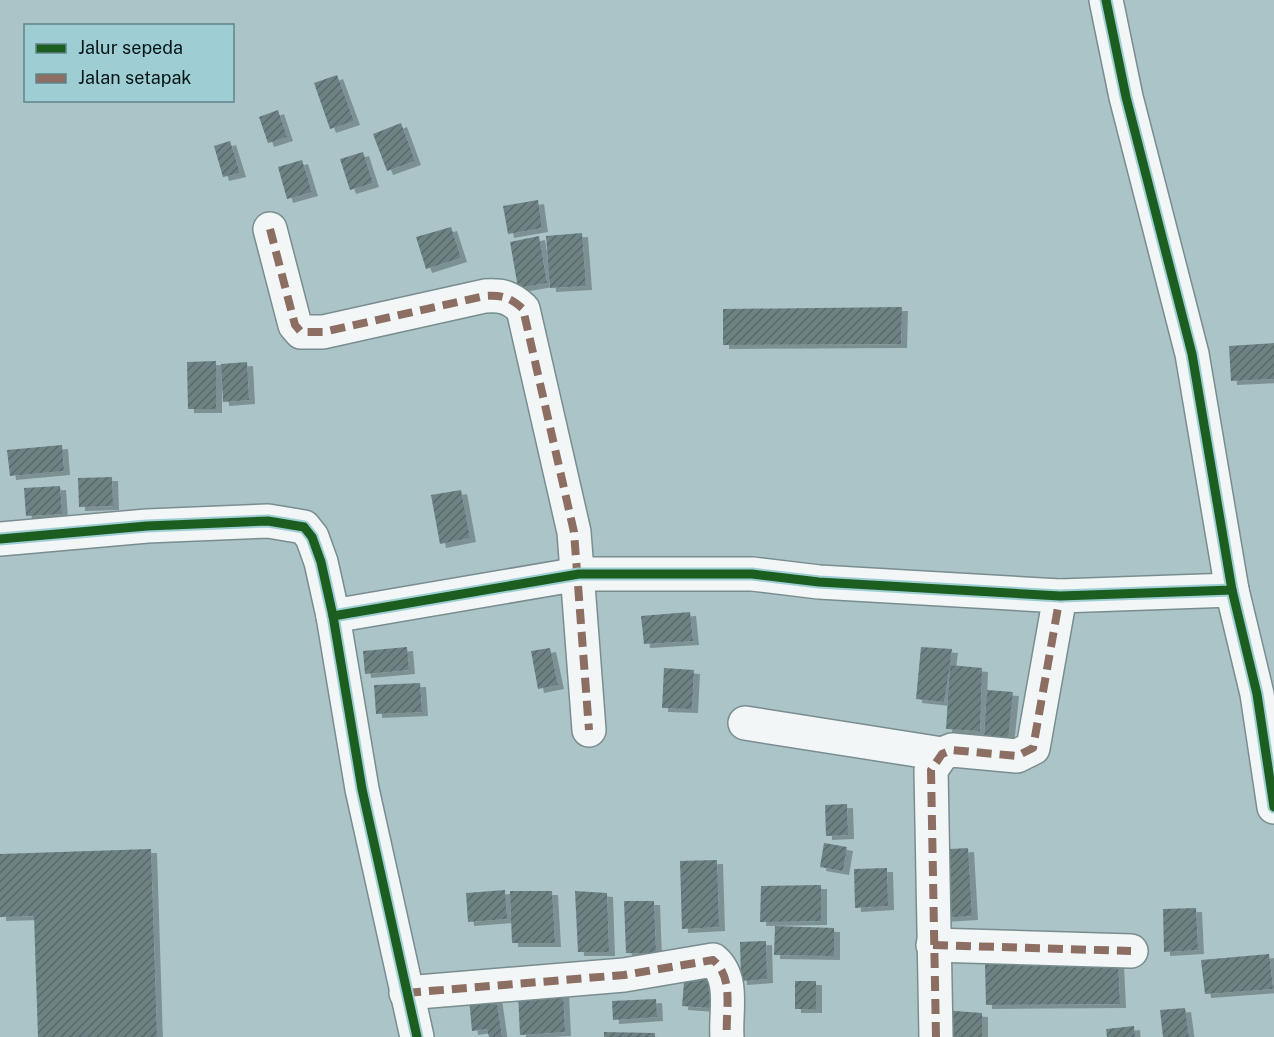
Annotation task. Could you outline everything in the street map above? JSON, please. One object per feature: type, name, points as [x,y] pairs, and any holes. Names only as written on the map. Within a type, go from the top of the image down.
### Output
[{"type":"street","points":[[1106,0],[1126,97],[1192,354],[1233,590],[1257,694],[1274,807]]},
{"type":"street","points":[[270,229],[295,325],[301,332],[323,332],[485,296],[500,295],[509,298],[523,309],[570,509],[579,574],[589,730]]},
{"type":"street","points":[[0,539],[147,526],[268,521],[304,527],[312,537],[321,562],[333,616],[355,753],[417,1037]]},
{"type":"street","points":[[333,616],[579,574],[752,574],[819,582],[1060,596],[1233,590]]},
{"type":"street","points":[[745,723],[942,754],[952,750],[1017,756],[1033,748],[1060,596]]},
{"type":"street","points":[[936,1037],[932,770],[942,754]]},
{"type":"street","points":[[933,945],[1131,951]]},
{"type":"street","points":[[406,993],[624,975],[713,960],[720,966],[725,978],[727,1037]]},
{"type":"building","points":[[337,75],[354,121],[330,129],[314,83]]},
{"type":"building","points":[[278,110],[287,137],[268,143],[259,117]]},
{"type":"building","points":[[401,123],[415,161],[387,171],[373,134]]},
{"type":"building","points":[[230,141],[240,173],[223,177],[214,146]]},
{"type":"building","points":[[363,152],[373,183],[350,190],[340,159]]},
{"type":"building","points":[[302,160],[312,192],[287,199],[278,167]]},
{"type":"building","points":[[538,200],[542,228],[508,234],[503,206]]},
{"type":"building","points":[[451,227],[461,258],[426,269],[416,237]]},
{"type":"building","points":[[582,233],[586,286],[550,288],[546,236]]},
{"type":"building","points":[[539,236],[547,283],[518,288],[510,242]]},
{"type":"building","points":[[902,307],[901,344],[723,345],[723,309]]},
{"type":"building","points":[[1274,343],[1274,379],[1231,381],[1229,346]]},
{"type":"building","points":[[216,361],[216,409],[188,409],[187,362]]},
{"type":"building","points":[[247,362],[249,400],[223,402],[221,364]]},
{"type":"building","points":[[62,445],[64,471],[10,476],[7,450]]},
{"type":"building","points":[[112,477],[113,506],[79,507],[78,478]]},
{"type":"building","points":[[60,486],[62,514],[26,516],[24,488]]},
{"type":"building","points":[[461,490],[470,538],[440,544],[431,495]]},
{"type":"building","points":[[690,612],[693,641],[644,644],[641,616]]},
{"type":"building","points":[[407,647],[409,670],[365,674],[363,651]]},
{"type":"building","points":[[921,647],[952,649],[944,702],[916,699]]},
{"type":"building","points":[[550,648],[558,685],[538,689],[531,651]]},
{"type":"building","points":[[950,665],[982,668],[980,731],[946,729]]},
{"type":"building","points":[[664,668],[694,670],[692,709],[662,708]]},
{"type":"building","points":[[420,683],[422,712],[376,714],[374,685]]},
{"type":"building","points":[[987,690],[1013,692],[1008,741],[984,739]]},
{"type":"building","points":[[847,804],[848,835],[826,836],[825,805]]},
{"type":"building","points":[[824,843],[847,847],[843,871],[820,867]]},
{"type":"building","points":[[968,848],[972,916],[938,918],[934,850]]},
{"type":"building","points":[[151,849],[157,1037],[38,1037],[34,916],[0,917],[0,854]]},
{"type":"building","points":[[717,860],[719,927],[682,929],[680,861]]},
{"type":"building","points":[[887,868],[888,906],[855,908],[854,869]]},
{"type":"building","points":[[821,885],[821,921],[760,922],[761,886]]},
{"type":"building","points":[[505,890],[507,919],[468,922],[466,893]]},
{"type":"building","points":[[510,891],[552,891],[555,943],[512,943]]},
{"type":"building","points":[[575,891],[607,893],[609,952],[578,952]]},
{"type":"building","points":[[624,901],[654,901],[656,954],[626,953]]},
{"type":"building","points":[[1196,908],[1198,950],[1164,952],[1163,909]]},
{"type":"building","points":[[775,926],[834,928],[834,956],[774,955]]},
{"type":"building","points":[[766,941],[767,979],[741,981],[740,942]]},
{"type":"building","points":[[1269,954],[1273,989],[1205,994],[1201,960]]},
{"type":"building","points":[[1118,961],[1120,1004],[986,1005],[985,963]]},
{"type":"building","points":[[713,967],[710,1008],[682,1006],[685,971]]},
{"type":"building","points":[[795,981],[816,981],[816,1009],[795,1009]]},
{"type":"building","points":[[563,990],[565,1032],[520,1035],[518,992]]},
{"type":"building","points":[[496,996],[502,1037],[489,1037],[487,1029],[472,1031],[469,998]]},
{"type":"building","points":[[656,999],[657,1017],[613,1020],[612,1001]]},
{"type":"building","points":[[1185,1008],[1189,1037],[1163,1037],[1160,1010]]},
{"type":"building","points":[[941,1010],[982,1013],[982,1037],[941,1037]]},
{"type":"building","points":[[1134,1026],[1135,1037],[1107,1037],[1106,1029]]},
{"type":"building","points":[[604,1032],[655,1033],[655,1037],[604,1037]]},
{"type":"marked path","points":[[270,229],[295,325],[301,332],[323,332],[485,296],[505,298],[523,309],[574,532],[589,730]]},
{"type":"marked path","points":[[936,1037],[931,770],[942,754],[952,750],[1017,756],[1033,748],[1060,596]]},
{"type":"marked path","points":[[933,945],[1131,951]]},
{"type":"marked path","points":[[406,993],[624,975],[713,960],[720,967],[727,986],[727,1037]]},
{"type":"cycle path","points":[[1106,0],[1126,97],[1192,354],[1232,590],[1257,694],[1274,807]]},
{"type":"cycle path","points":[[0,539],[147,526],[268,521],[304,527],[312,537],[321,562],[333,616],[362,789],[417,1037]]},
{"type":"cycle path","points":[[333,616],[579,574],[752,574],[819,582],[1060,596],[1232,590]]}]
